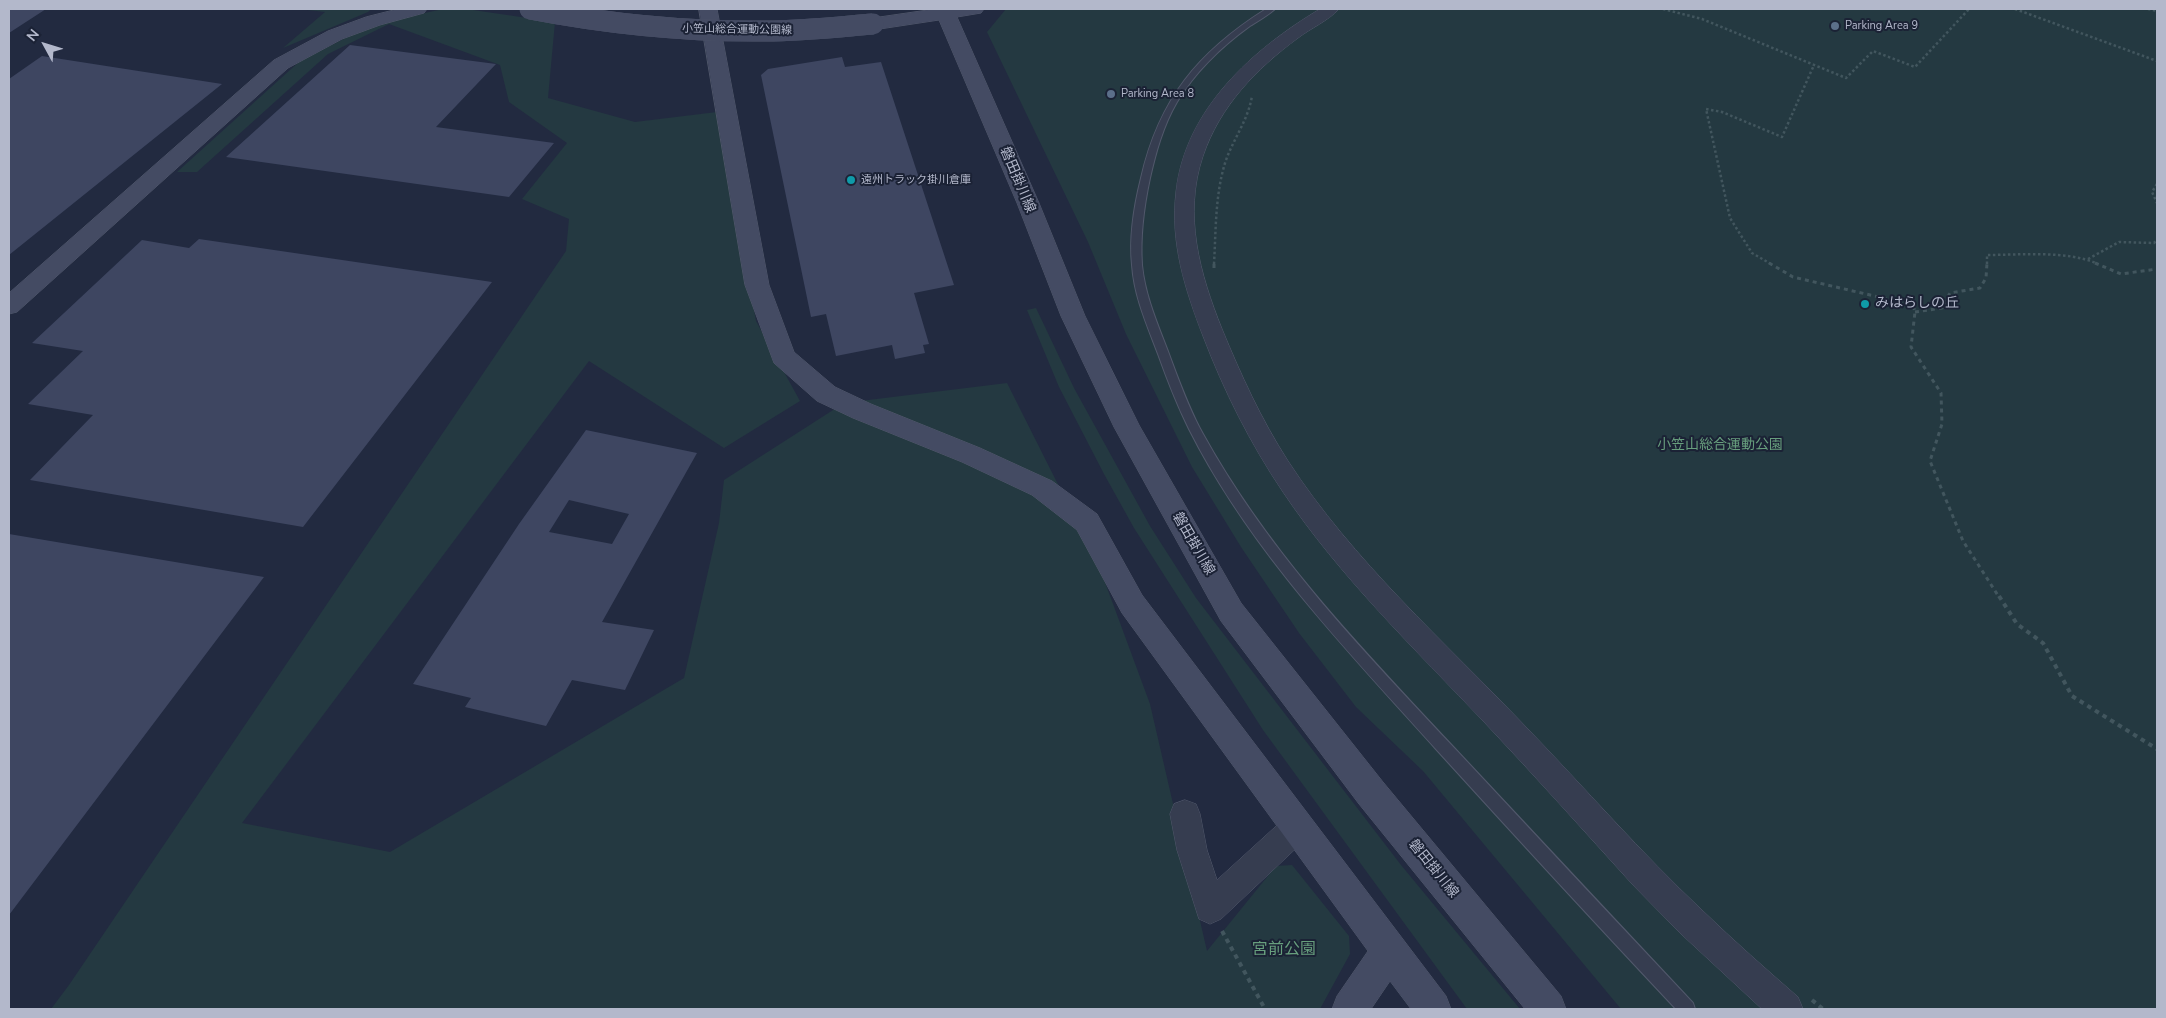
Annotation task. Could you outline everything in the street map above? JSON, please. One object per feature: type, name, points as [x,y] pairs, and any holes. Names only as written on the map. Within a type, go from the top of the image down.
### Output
[{"type":"main road","points":[[9,306],[281,64],[335,35],[373,21],[418,9]]},
{"type":"main road","name":"小笠山総合運動公園線","points":[[530,9],[602,21],[682,29],[801,30],[873,18],[945,11]]},
{"type":"main road","name":"小笠山総合運動公園線","points":[[595,9],[652,15],[759,19],[873,18],[901,9]]},
{"type":"main road","points":[[708,9],[756,285],[783,357],[826,394],[862,412],[971,455],[1042,488],[1087,522],[1132,604],[1296,828],[1433,1009]]},
{"type":"main road","points":[[945,11],[975,9]]},
{"type":"main road","name":"磐田掛川線","points":[[945,11],[1028,204],[1073,316],[1127,427],[1231,612],[1371,793],[1548,1009]]},
{"type":"main road","points":[[1350,1009],[1389,951]]},
{"type":"street","points":[[1331,9],[1270,51],[1238,80],[1212,115],[1195,151],[1186,194],[1184,229],[1192,274],[1214,337],[1242,400],[1264,442],[1307,507],[1365,577],[1644,874],[1691,922],[1786,1009]]},
{"type":"street","points":[[1185,814],[1192,850],[1210,908],[1296,828]]},
{"type":"lane","points":[[1270,9],[1226,38],[1194,70],[1171,106],[1152,150],[1136,246],[1138,268],[1143,294],[1177,388],[1202,443],[1230,491],[1308,596],[1537,849],[1687,1009]]},
{"type":"path","points":[[1663,9],[1702,19],[1846,78],[1872,51],[1915,67],[1969,9]]},
{"type":"path","points":[[2015,9],[2157,61]]},
{"type":"path","points":[[2148,9],[2157,11]]},
{"type":"path","points":[[1814,65],[1782,137],[1722,112],[1706,109],[1730,218],[1752,253],[1793,277],[1913,306],[1915,312],[1910,347],[1941,394],[1942,424],[1930,461],[1963,541],[2017,624],[2043,643],[2072,696],[2157,750]]},
{"type":"path","points":[[1214,276],[1219,200],[1226,161],[1251,107],[1253,91],[1248,84],[1238,80]]},
{"type":"path","points":[[2157,184],[2152,192],[2157,203]]},
{"type":"path","points":[[2087,259],[2119,242],[2154,243],[2157,240]]},
{"type":"path","points":[[1915,312],[1942,308],[1950,293],[1980,288],[1986,278],[1986,256],[2064,256],[2087,259],[2121,274],[2157,268]]},
{"type":"path","points":[[1210,908],[1265,1009]]},
{"type":"path","points":[[1807,997],[1823,1009]]},
{"type":"green space","points":[[299,9],[371,9],[368,12],[283,48],[325,12]]},
{"type":"green space","name":"宮前公園","points":[[443,9],[466,9],[555,22],[548,98],[635,122],[717,112],[756,321],[800,401],[724,448],[589,361],[242,823],[390,852],[684,678],[719,523],[724,480],[844,403],[1007,383],[1099,566],[1150,704],[1207,951],[1276,866],[1292,865],[1349,936],[1350,954],[1320,1009],[51,1009],[566,251],[569,219],[522,199],[567,143],[509,102],[500,65],[389,24],[328,54],[197,172],[177,172],[300,61],[371,25]]},
{"type":"green space","name":"小笠山総合運動公園","points":[[1006,9],[2157,9],[2157,1009],[1621,1009],[1423,771],[1356,707],[1299,633],[1241,547],[1192,467],[1126,334],[1088,242],[987,32]]},
{"type":"green space","points":[[1036,308],[1074,388],[1150,526],[1196,598],[1401,865],[1520,1009],[1467,1009],[1263,730],[1134,528],[1104,474],[1059,387],[1027,310]]},
{"type":"building","points":[[9,9],[46,9],[9,33]]},
{"type":"building","points":[[350,45],[496,64],[436,127],[554,143],[509,197],[226,157]]},
{"type":"building","points":[[42,56],[222,84],[9,255],[9,79]]},
{"type":"building","name":"遠州トラック掛川倉庫","points":[[842,57],[845,67],[881,62],[954,285],[914,293],[929,344],[923,345],[925,353],[895,359],[892,345],[836,356],[826,314],[811,317],[761,75],[768,69]]},
{"type":"building","points":[[199,239],[492,282],[303,527],[30,480],[93,415],[28,404],[83,351],[32,343],[142,240],[189,248]]},
{"type":"building","points":[[586,430],[697,453],[602,622],[654,630],[625,690],[572,680],[546,726],[465,707],[471,698],[413,684],[519,524]],"holes":[[[569,500],[629,514],[612,544],[549,532]]]},
{"type":"building","points":[[9,534],[264,577],[9,915]]},
{"type":"place","name":"Parking Area 9","points":[[1835,26]]},
{"type":"place","name":"Parking Area 8","points":[[1111,94]]},
{"type":"place","name":"遠州トラック掛川倉庫","points":[[851,180]]},
{"type":"place","name":"みはらしの丘","points":[[1865,304]]}]
